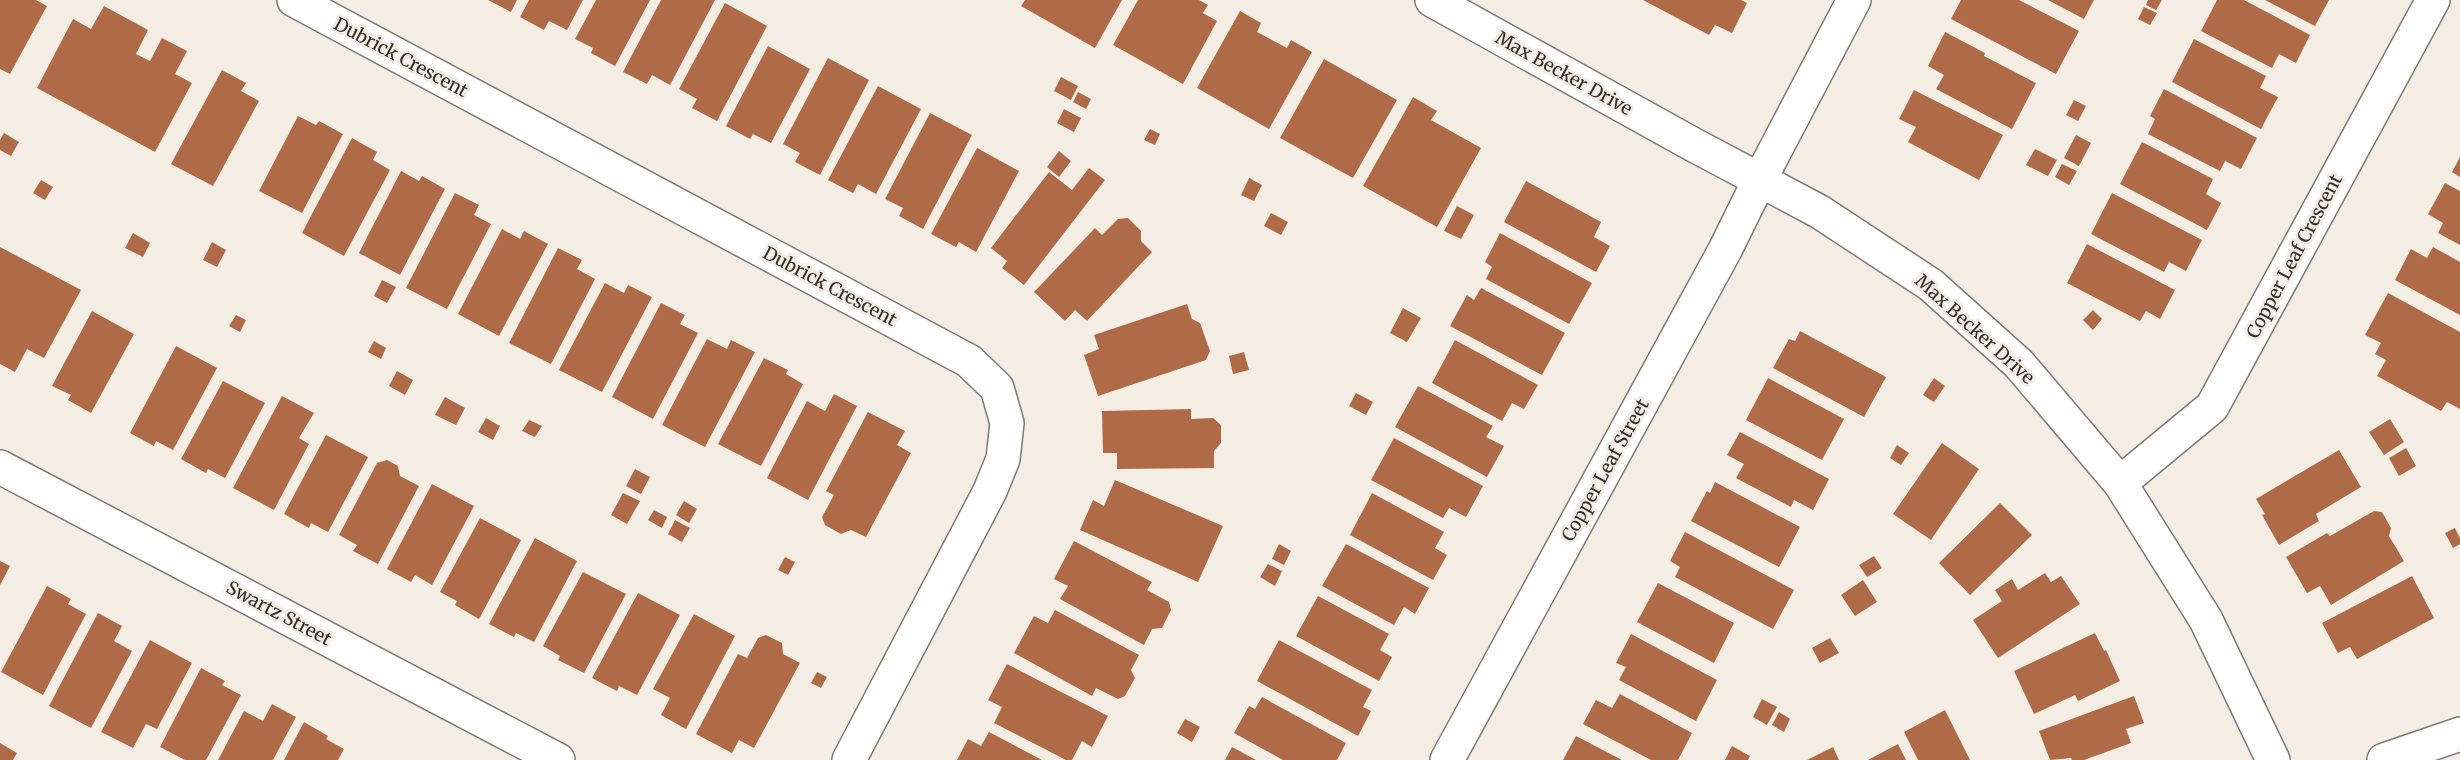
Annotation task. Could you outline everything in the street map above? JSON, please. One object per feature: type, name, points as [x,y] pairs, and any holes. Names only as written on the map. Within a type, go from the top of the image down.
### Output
[{"type":"street","name":"Dubrick Crescent","points":[[294,0],[969,361],[997,388],[1007,423],[1003,459],[990,491],[849,760]]},
{"type":"street","name":"Max Becker Drive","points":[[1432,0],[1820,212],[1931,285],[2019,364],[2120,483],[2206,620],[2273,760]]},
{"type":"street","points":[[1760,179],[1854,0]]},
{"type":"street","name":"Copper Leaf Crescent","points":[[2120,483],[2212,407],[2433,0]]},
{"type":"street","name":"Copper Leaf Street","points":[[1447,760],[1725,250],[1760,179]]},
{"type":"street","name":"Swartz Street","points":[[0,467],[558,760]]},
{"type":"street","points":[[2384,760],[2460,734]]},
{"type":"building","points":[[0,0],[36,0],[47,6],[10,74],[0,69]]},
{"type":"building","points":[[488,0],[517,0],[511,12]]},
{"type":"building","points":[[529,0],[583,0],[567,30],[549,21],[544,30],[520,17]]},
{"type":"building","points":[[596,0],[650,0],[615,66],[591,53],[593,48],[575,39]]},
{"type":"building","points":[[661,0],[715,0],[670,85],[652,75],[647,84],[623,72]]},
{"type":"building","points":[[1025,0],[1122,0],[1095,48],[1021,6]]},
{"type":"building","points":[[1138,0],[1199,0],[1208,5],[1203,13],[1217,21],[1183,84],[1113,45]]},
{"type":"building","points":[[1643,0],[1741,0],[1747,3],[1732,33],[1715,25],[1709,35]]},
{"type":"building","points":[[1961,0],[2019,0],[2079,31],[2056,74],[1951,19]]},
{"type":"building","points":[[2048,0],[2094,0],[2084,19]]},
{"type":"building","points":[[2148,0],[2162,0],[2156,10],[2146,5]]},
{"type":"building","points":[[2217,0],[2244,0],[2310,35],[2296,63],[2279,54],[2272,68],[2201,31]]},
{"type":"building","points":[[2265,0],[2329,0],[2315,26]]},
{"type":"building","points":[[725,3],[767,26],[717,121],[692,108],[697,99],[679,89]]},
{"type":"building","points":[[104,6],[148,30],[136,54],[150,61],[162,38],[187,51],[175,74],[192,83],[155,152],[37,88],[73,19],[91,29]]},
{"type":"building","points":[[2144,7],[2157,13],[2150,25],[2138,19]]},
{"type":"building","points":[[1240,11],[1261,23],[1257,32],[1287,48],[1291,40],[1312,52],[1269,129],[1197,88]]},
{"type":"building","points":[[1945,32],[1985,53],[1984,56],[2036,83],[2012,129],[1936,89],[1944,75],[1928,66]]},
{"type":"building","points":[[2194,39],[2266,76],[2260,88],[2278,97],[2261,129],[2172,82]]},
{"type":"building","points":[[768,46],[810,69],[771,143],[753,134],[750,139],[726,126]]},
{"type":"building","points":[[828,58],[869,80],[820,175],[795,162],[800,153],[783,144]]},
{"type":"building","points":[[1324,59],[1397,100],[1353,178],[1280,138]]},
{"type":"building","points":[[222,70],[246,83],[241,91],[259,101],[213,186],[171,164]]},
{"type":"building","points":[[1061,77],[1078,86],[1071,100],[1054,91]]},
{"type":"building","points":[[878,86],[921,109],[876,194],[858,184],[853,193],[828,180]]},
{"type":"building","points":[[2164,89],[2257,138],[2241,169],[2225,161],[2220,171],[2148,134],[2155,119],[2150,116]]},
{"type":"building","points":[[1914,90],[2003,135],[1979,180],[1908,142],[1916,127],[1899,119]]},
{"type":"building","points":[[1078,92],[1091,99],[1086,109],[1073,102]]},
{"type":"building","points":[[1413,97],[1437,111],[1431,120],[1481,148],[1437,227],[1363,186]]},
{"type":"building","points":[[2074,100],[2086,106],[2078,121],[2066,115]]},
{"type":"building","points":[[1064,109],[1081,118],[1074,132],[1057,123]]},
{"type":"building","points":[[930,113],[972,135],[923,229],[899,216],[903,208],[885,199]]},
{"type":"building","points":[[298,116],[316,125],[319,121],[343,134],[302,213],[259,191]]},
{"type":"building","points":[[1150,129],[1160,134],[1155,145],[1144,140]]},
{"type":"building","points":[[4,133],[19,142],[11,156],[0,150],[0,140]]},
{"type":"building","points":[[2076,135],[2091,143],[2079,166],[2064,158]]},
{"type":"building","points":[[352,138],[377,152],[373,160],[390,170],[344,256],[302,233]]},
{"type":"building","points":[[2142,142],[2213,179],[2206,194],[2221,203],[2207,230],[2120,184]]},
{"type":"building","points":[[977,148],[1019,171],[976,252],[959,242],[956,247],[931,234]]},
{"type":"building","points":[[2035,149],[2057,160],[2048,176],[2026,165]]},
{"type":"building","points":[[1059,151],[1071,161],[1059,177],[1047,167]]},
{"type":"building","points":[[2460,157],[2460,177],[2452,172]]},
{"type":"building","points":[[2062,164],[2077,171],[2069,185],[2055,177]]},
{"type":"building","points":[[1089,168],[1105,180],[1024,285],[1002,268],[1007,261],[991,248],[1049,172],[1072,190]]},
{"type":"building","points":[[401,171],[419,181],[422,176],[445,189],[400,275],[359,253]]},
{"type":"building","points":[[1249,178],[1262,185],[1254,201],[1241,195]]},
{"type":"building","points":[[41,180],[53,187],[45,200],[33,193]]},
{"type":"building","points":[[1526,181],[1601,222],[1594,237],[1610,246],[1596,272],[1504,222]]},
{"type":"building","points":[[2445,183],[2460,191],[2460,245],[2438,233],[2443,223],[2428,214]]},
{"type":"building","points":[[455,193],[479,205],[474,215],[491,224],[447,309],[406,288]]},
{"type":"building","points":[[2112,193],[2202,240],[2186,271],[2169,262],[2164,272],[2091,234]]},
{"type":"building","points":[[1457,206],[1474,215],[1461,239],[1444,231]]},
{"type":"building","points":[[1271,213],[1288,222],[1281,235],[1264,226]]},
{"type":"building","points":[[1128,218],[1141,231],[1141,241],[1152,252],[1087,321],[1075,310],[1065,321],[1034,292],[1095,228],[1102,235],[1118,219]]},
{"type":"building","points":[[502,229],[520,239],[524,231],[548,244],[499,336],[458,314]]},
{"type":"building","points":[[133,233],[150,243],[143,257],[125,248]]},
{"type":"building","points":[[1500,233],[1592,283],[1569,324],[1486,279],[1492,267],[1485,262]]},
{"type":"building","points":[[212,242],[226,250],[217,267],[203,260]]},
{"type":"building","points":[[2087,244],[2175,290],[2160,319],[2146,311],[2140,321],[2067,283]]},
{"type":"building","points":[[0,247],[81,290],[44,358],[27,349],[15,372],[0,364]]},
{"type":"building","points":[[2433,247],[2460,262],[2460,315],[2395,280],[2411,249],[2427,258]]},
{"type":"building","points":[[558,248],[582,260],[577,269],[595,279],[551,364],[509,343]]},
{"type":"building","points":[[382,280],[396,287],[387,303],[374,296]]},
{"type":"building","points":[[605,283],[624,293],[628,285],[652,297],[602,392],[559,370]]},
{"type":"building","points":[[1481,288],[1565,333],[1542,375],[1450,326],[1467,295],[1474,300]]},
{"type":"building","points":[[2388,293],[2460,332],[2460,409],[2447,402],[2441,411],[2377,376],[2386,360],[2375,354],[2381,343],[2365,335]]},
{"type":"building","points":[[661,303],[685,315],[680,324],[698,333],[653,419],[612,397]]},
{"type":"building","points":[[1187,304],[1192,319],[1200,323],[1210,351],[1206,360],[1098,396],[1084,355],[1099,349],[1094,335]]},
{"type":"building","points":[[1403,308],[1421,318],[1407,342],[1390,333]]},
{"type":"building","points":[[2093,310],[2102,319],[2093,330],[2083,320]]},
{"type":"building","points":[[92,311],[134,334],[91,413],[68,400],[71,395],[52,386]]},
{"type":"building","points":[[236,315],[246,320],[240,332],[229,326]]},
{"type":"building","points":[[1800,331],[1886,377],[1864,417],[1773,368],[1789,339],[1795,341]]},
{"type":"building","points":[[707,339],[727,349],[731,340],[755,352],[705,447],[662,425]]},
{"type":"building","points":[[1455,340],[1538,385],[1524,409],[1512,403],[1502,421],[1432,383]]},
{"type":"building","points":[[374,341],[386,348],[381,359],[368,352]]},
{"type":"building","points":[[176,346],[217,368],[173,450],[156,441],[154,446],[130,433]]},
{"type":"building","points":[[1244,352],[1249,370],[1233,374],[1229,356]]},
{"type":"building","points":[[764,358],[788,370],[786,374],[803,384],[761,466],[718,444]]},
{"type":"building","points":[[397,371],[413,380],[405,395],[389,386]]},
{"type":"building","points":[[1768,378],[1844,419],[1822,460],[1746,420]]},
{"type":"building","points":[[1934,378],[1945,386],[1934,402],[1923,395]]},
{"type":"building","points":[[223,381],[265,403],[225,478],[208,469],[206,473],[181,459]]},
{"type":"building","points":[[1418,386],[1493,426],[1486,437],[1504,446],[1487,477],[1395,427]]},
{"type":"building","points":[[1356,393],[1373,402],[1366,415],[1349,406]]},
{"type":"building","points":[[834,394],[857,406],[808,500],[767,478],[807,401],[825,411]]},
{"type":"building","points":[[282,396],[314,413],[299,438],[309,444],[274,510],[233,488]]},
{"type":"building","points":[[445,397],[465,408],[456,425],[435,415]]},
{"type":"building","points":[[1191,409],[1191,419],[1213,418],[1221,425],[1221,443],[1214,451],[1214,468],[1117,469],[1117,453],[1103,453],[1102,411]]},
{"type":"building","points":[[868,412],[905,431],[897,445],[911,453],[866,537],[851,530],[841,534],[825,525],[822,517],[834,495],[826,491]]},
{"type":"building","points":[[486,418],[500,426],[493,440],[478,432]]},
{"type":"building","points":[[2390,419],[2404,442],[2384,455],[2369,432]]},
{"type":"building","points":[[529,420],[542,426],[535,437],[522,431]]},
{"type":"building","points":[[1740,432],[1829,479],[1813,510],[1794,500],[1791,507],[1736,478],[1744,464],[1727,455]]},
{"type":"building","points":[[326,435],[368,457],[328,532],[311,523],[309,528],[284,514]]},
{"type":"building","points":[[1394,438],[1483,486],[1466,517],[1449,508],[1443,518],[1371,480]]},
{"type":"building","points":[[1942,443],[1979,469],[1931,540],[1893,514]]},
{"type":"building","points":[[1897,445],[1909,453],[1901,465],[1890,458]]},
{"type":"building","points":[[2406,448],[2416,466],[2399,476],[2389,458]]},
{"type":"building","points":[[2339,450],[2361,487],[2316,514],[2319,521],[2279,545],[2256,499]]},
{"type":"building","points":[[387,460],[398,466],[400,476],[419,486],[378,564],[353,551],[357,545],[339,535],[377,463]]},
{"type":"building","points":[[635,469],[650,477],[641,494],[626,486]]},
{"type":"building","points":[[1115,480],[1223,526],[1198,582],[1080,530],[1093,500],[1104,506]]},
{"type":"building","points":[[1715,482],[1800,527],[1779,567],[1691,521],[1707,491],[1710,493]]},
{"type":"building","points":[[432,484],[474,506],[432,585],[415,575],[411,582],[387,569]]},
{"type":"building","points":[[623,493],[640,501],[627,524],[611,515]]},
{"type":"building","points":[[1372,493],[1444,532],[1435,548],[1447,555],[1433,580],[1350,535]]},
{"type":"building","points":[[684,501],[697,509],[689,523],[676,515]]},
{"type":"building","points":[[2000,503],[2032,535],[1970,595],[1939,563]]},
{"type":"building","points":[[654,510],[667,517],[662,528],[648,520]]},
{"type":"building","points":[[2374,511],[2382,512],[2391,528],[2389,536],[2404,561],[2331,605],[2320,586],[2307,593],[2286,557],[2327,533],[2330,536]]},
{"type":"building","points":[[480,518],[521,540],[479,619],[455,605],[457,601],[440,592]]},
{"type":"building","points":[[675,520],[690,528],[682,542],[668,534]]},
{"type":"building","points":[[2455,528],[2460,544],[2453,548],[2445,533]]},
{"type":"building","points":[[1685,532],[1794,590],[1773,629],[1675,577],[1680,567],[1670,561]]},
{"type":"building","points":[[535,538],[577,561],[534,642],[516,633],[514,637],[489,624]]},
{"type":"building","points":[[1074,541],[1152,582],[1147,590],[1169,602],[1171,610],[1162,628],[1152,629],[1144,645],[1060,599],[1068,586],[1054,579]]},
{"type":"building","points":[[1279,544],[1291,551],[1284,565],[1272,559]]},
{"type":"building","points":[[1346,544],[1429,588],[1415,614],[1404,607],[1394,625],[1322,586]]},
{"type":"building","points":[[1874,556],[1882,568],[1867,577],[1859,565]]},
{"type":"building","points":[[785,557],[795,562],[788,575],[778,570]]},
{"type":"building","points":[[0,561],[10,566],[0,585]]},
{"type":"building","points":[[1268,564],[1282,571],[1275,586],[1260,577]]},
{"type":"building","points":[[583,572],[626,594],[584,673],[558,660],[560,656],[543,646]]},
{"type":"building","points":[[2045,573],[2051,582],[2061,576],[2080,604],[1998,658],[1973,620],[2002,601],[1995,590],[2012,579],[2018,590]]},
{"type":"building","points":[[2412,576],[2434,618],[2357,659],[2350,647],[2338,653],[2322,623]]},
{"type":"building","points":[[1863,580],[1877,602],[1855,616],[1841,595]]},
{"type":"building","points":[[1658,583],[1734,623],[1714,663],[1637,622]]},
{"type":"building","points":[[47,586],[71,599],[68,604],[86,614],[43,695],[1,672]]},
{"type":"building","points":[[638,593],[680,615],[637,695],[619,686],[617,691],[592,678]]},
{"type":"building","points":[[1318,596],[1389,634],[1380,650],[1392,657],[1379,681],[1296,636]]},
{"type":"building","points":[[1055,610],[1139,655],[1131,670],[1135,678],[1125,696],[1118,699],[1096,688],[1092,696],[1014,653],[1034,616],[1048,623]]},
{"type":"building","points":[[98,613],[122,626],[114,641],[132,651],[91,728],[49,706]]},
{"type":"building","points":[[694,614],[735,636],[686,729],[661,715],[670,698],[653,689]]},
{"type":"building","points":[[2095,633],[2104,651],[2106,650],[2120,681],[2078,701],[2075,695],[2034,714],[2014,671]]},
{"type":"building","points":[[1631,634],[1717,680],[1696,721],[1619,680],[1626,667],[1616,663]]},
{"type":"building","points":[[766,635],[782,643],[783,654],[800,663],[754,748],[739,740],[732,753],[696,734],[738,654],[747,658],[758,638]]},
{"type":"building","points":[[1830,638],[1839,653],[1820,663],[1812,648]]},
{"type":"building","points":[[150,640],[192,663],[157,729],[146,724],[133,748],[101,732]]},
{"type":"building","points":[[1279,640],[1372,690],[1363,707],[1371,711],[1358,736],[1257,681]]},
{"type":"building","points":[[1007,664],[1108,716],[1092,747],[1082,741],[1072,760],[1066,760],[994,723],[1002,707],[988,700]]},
{"type":"building","points":[[201,668],[225,681],[222,685],[241,695],[206,760],[185,760],[160,747]]},
{"type":"building","points":[[817,672],[827,677],[821,688],[811,683]]},
{"type":"building","points":[[1620,694],[1692,733],[1678,760],[1651,760],[1583,724],[1596,700],[1612,708]]},
{"type":"building","points":[[2134,696],[2144,723],[2126,729],[2131,743],[2084,760],[2072,760],[2071,758],[2050,760],[2039,731]]},
{"type":"building","points":[[1262,697],[1346,743],[1337,760],[1283,760],[1234,733],[1249,706],[1255,709]]},
{"type":"building","points":[[1762,699],[1777,707],[1767,725],[1753,717]]},
{"type":"building","points":[[272,704],[296,717],[273,760],[218,760],[244,711],[263,721]]},
{"type":"building","points":[[1945,710],[1970,760],[1918,760],[1904,732]]},
{"type":"building","points":[[1779,712],[1790,719],[1784,732],[1772,725]]},
{"type":"building","points":[[1185,719],[1200,727],[1192,742],[1177,733]]},
{"type":"building","points":[[304,722],[328,736],[326,739],[344,749],[338,760],[284,760]]},
{"type":"building","points":[[989,732],[1042,760],[957,760],[968,739],[981,746]]},
{"type":"building","points":[[1576,736],[1622,760],[1563,760]]},
{"type":"building","points":[[0,743],[17,753],[13,760],[0,760]]},
{"type":"building","points":[[1898,744],[1906,760],[1868,760]]},
{"type":"building","points":[[1732,746],[1750,756],[1748,760],[1725,760]]},
{"type":"building","points":[[1232,747],[1256,760],[1225,760]]},
{"type":"building","points":[[1833,747],[1839,760],[1807,760]]}]
